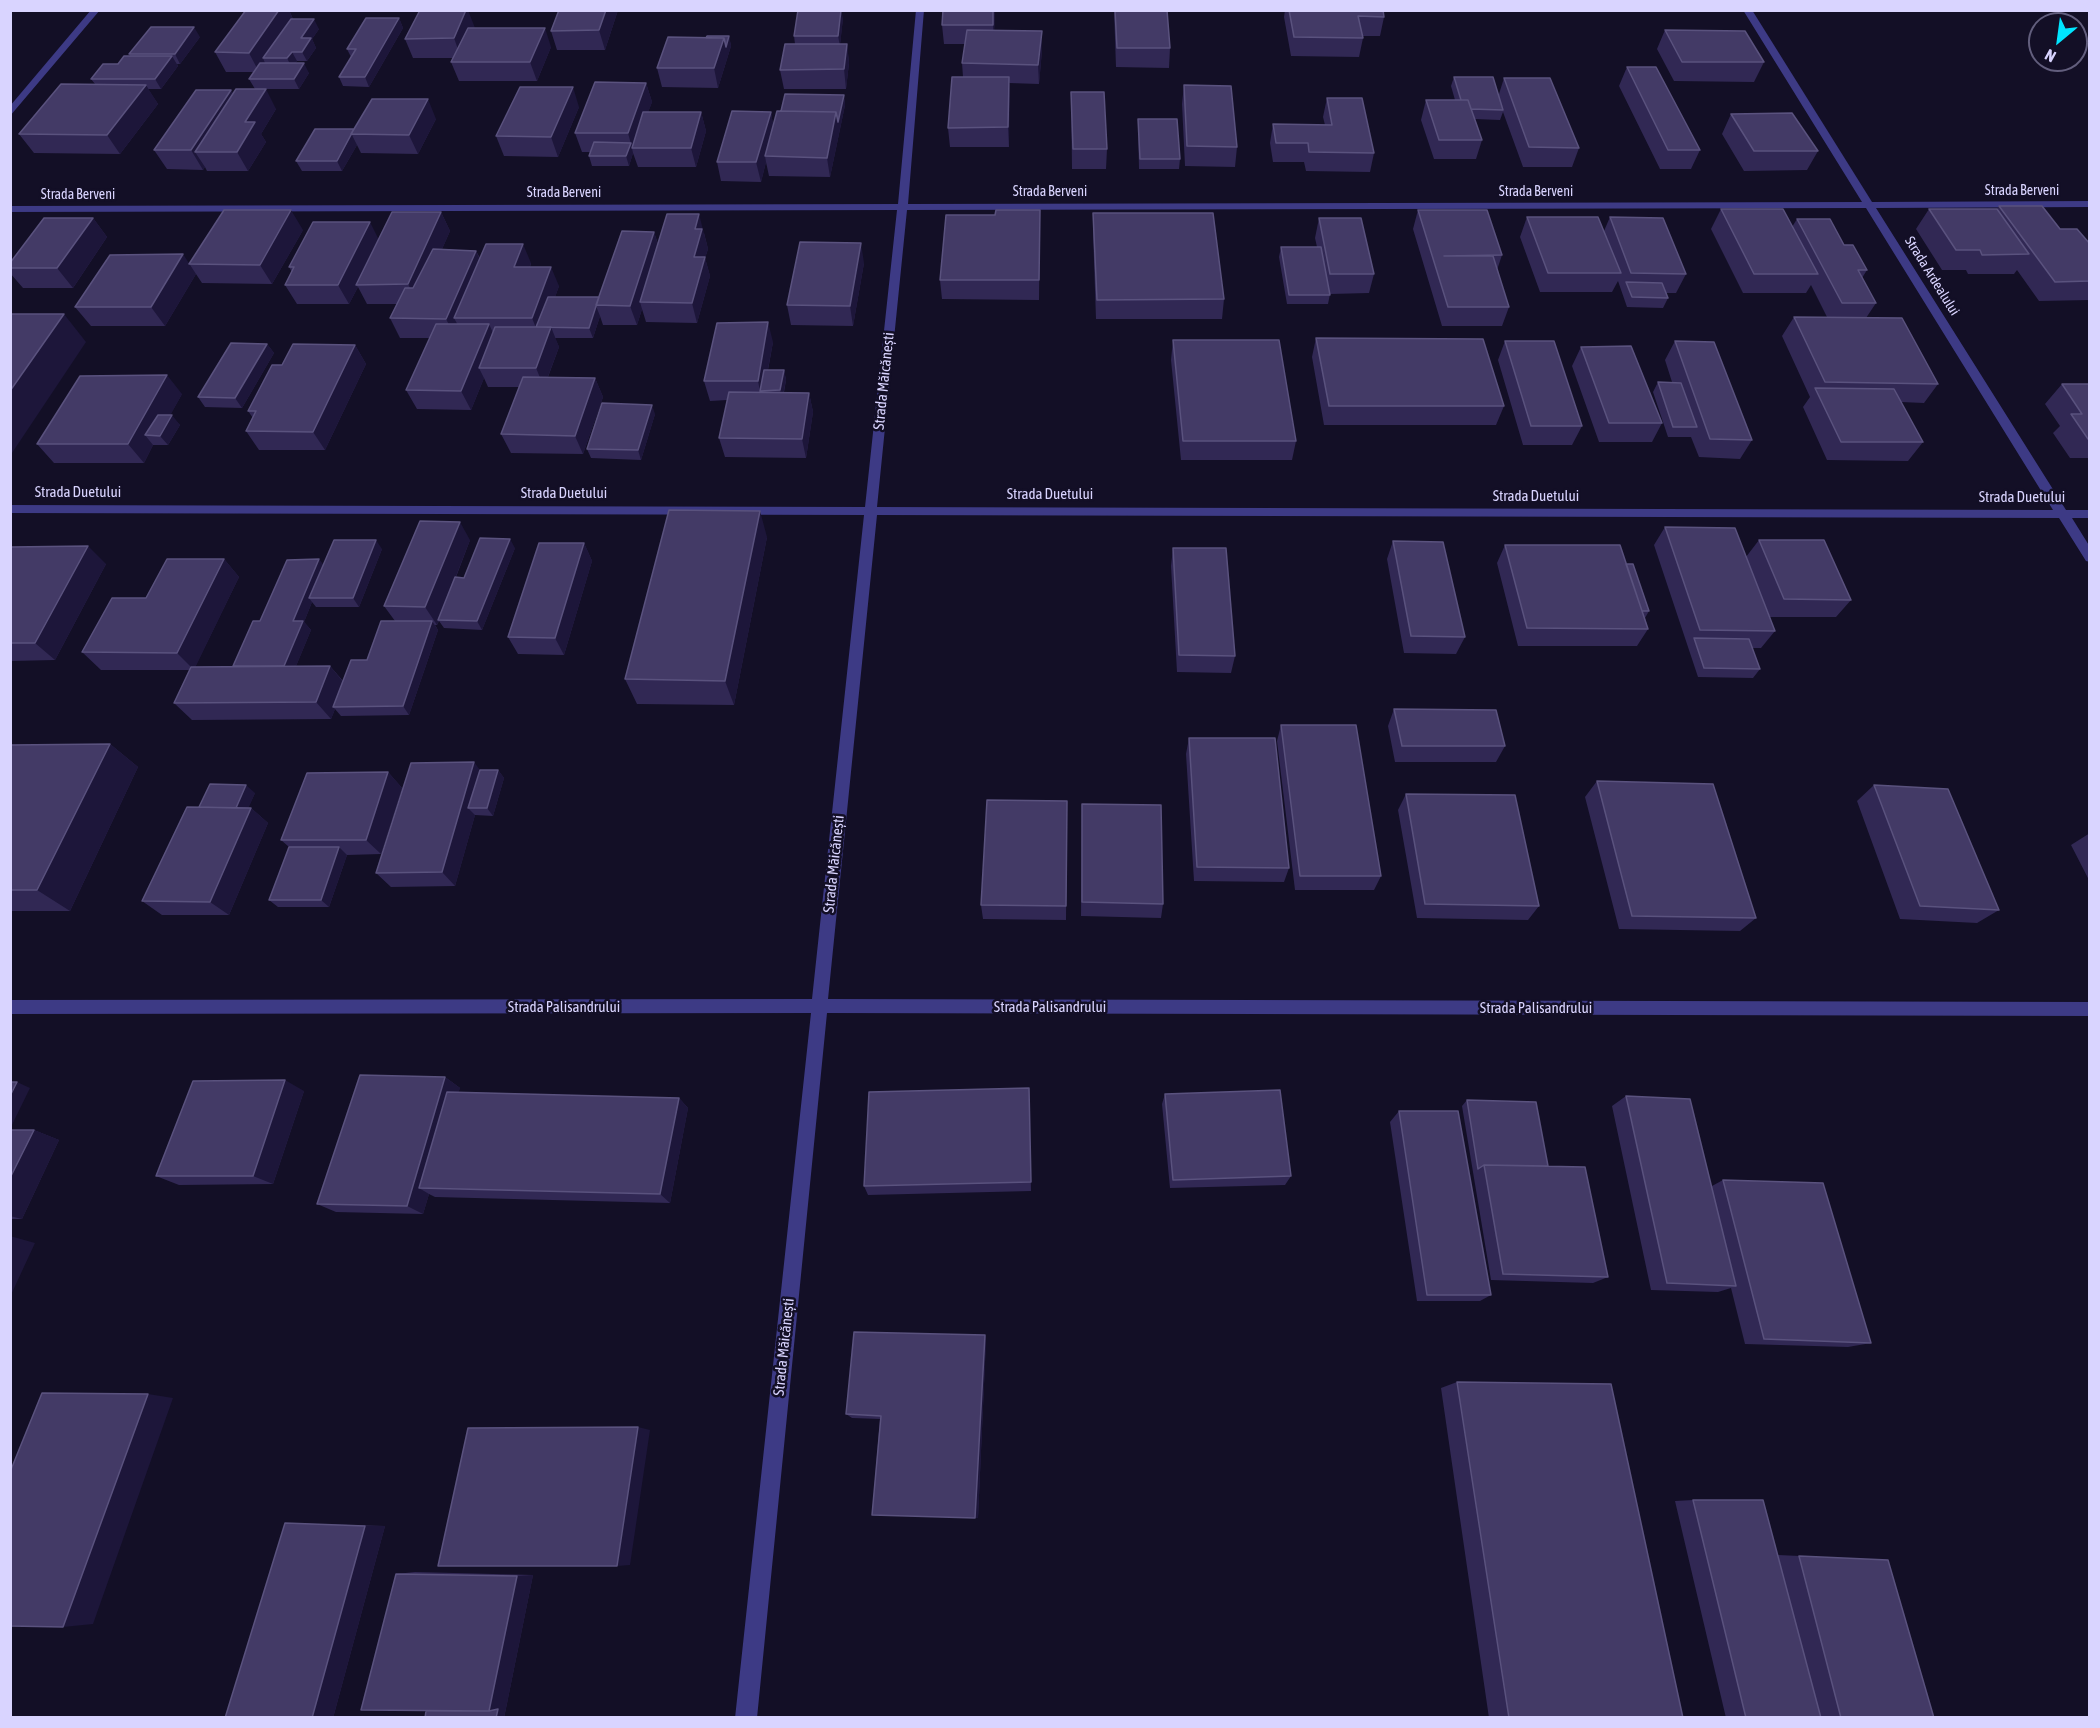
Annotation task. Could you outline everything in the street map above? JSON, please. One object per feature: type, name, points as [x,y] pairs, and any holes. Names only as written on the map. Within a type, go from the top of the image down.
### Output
[{"type":"street","points":[[10,114],[96,10]]},
{"type":"street","name":"Strada Măicănești","points":[[747,1718],[903,206],[920,10]]},
{"type":"street","name":"Strada Ardealului","points":[[1747,10],[2090,558]]},
{"type":"street","name":"Strada Berveni","points":[[10,209],[2090,204]]},
{"type":"street","name":"Strada Duetului","points":[[10,509],[2090,514]]},
{"type":"street","name":"Strada Palisandrului","points":[[10,1007],[2090,1009]]},
{"type":"building","points":[[246,10],[279,10],[249,53],[215,52]]},
{"type":"building","points":[[420,10],[466,10],[454,38],[405,39]]},
{"type":"building","points":[[559,10],[606,10],[599,30],[551,31]]},
{"type":"building","points":[[798,10],[841,10],[838,36],[794,36]]},
{"type":"building","points":[[943,10],[993,10],[993,25],[942,25]]},
{"type":"building","points":[[1115,10],[1167,10],[1170,48],[1117,48]]},
{"type":"building","points":[[1289,10],[1383,10],[1384,17],[1358,16],[1363,38],[1294,37]]},
{"type":"building","points":[[366,18],[399,18],[365,77],[339,77],[356,49],[347,49]]},
{"type":"building","points":[[291,19],[314,19],[301,38],[311,38],[302,52],[292,52],[287,58],[263,58]]},
{"type":"building","points":[[151,27],[194,27],[175,54],[129,54]]},
{"type":"building","points":[[468,28],[545,28],[530,62],[451,62]]},
{"type":"building","points":[[967,30],[1042,31],[1038,65],[962,63]]},
{"type":"building","points":[[1665,30],[1745,31],[1764,62],[1682,62]]},
{"type":"building","points":[[707,36],[729,36],[726,47],[724,38],[706,38]]},
{"type":"building","points":[[668,37],[724,38],[714,68],[657,68]]},
{"type":"building","points":[[785,44],[847,44],[844,69],[780,70]]},
{"type":"building","points":[[124,56],[172,56],[155,79],[91,79],[103,64],[118,64]]},
{"type":"building","points":[[260,63],[304,63],[294,79],[249,79]]},
{"type":"building","points":[[1627,67],[1656,67],[1700,150],[1668,150]]},
{"type":"building","points":[[952,77],[1009,77],[1008,127],[948,128]]},
{"type":"building","points":[[1454,77],[1493,77],[1503,110],[1471,109],[1468,100],[1461,100]]},
{"type":"building","points":[[1504,78],[1550,78],[1579,148],[1529,147]]},
{"type":"building","points":[[595,82],[646,83],[628,133],[575,133]]},
{"type":"building","points":[[61,84],[146,85],[107,135],[19,134]]},
{"type":"building","points":[[1184,85],[1231,86],[1237,147],[1187,146]]},
{"type":"building","points":[[520,87],[573,87],[551,137],[496,136]]},
{"type":"building","points":[[236,89],[266,89],[245,122],[255,122],[237,152],[195,152]]},
{"type":"building","points":[[196,90],[231,90],[191,150],[154,150]]},
{"type":"building","points":[[1071,92],[1104,92],[1107,149],[1073,149]]},
{"type":"building","points":[[785,94],[844,95],[838,122],[836,112],[781,111]]},
{"type":"building","points":[[1327,98],[1362,98],[1374,153],[1309,152],[1308,143],[1276,143],[1273,124],[1332,125]]},
{"type":"building","points":[[372,99],[428,99],[409,135],[351,134]]},
{"type":"building","points":[[1426,100],[1468,100],[1482,140],[1439,140]]},
{"type":"building","points":[[732,111],[771,112],[756,162],[717,162]]},
{"type":"building","points":[[777,111],[836,112],[827,158],[765,156]]},
{"type":"building","points":[[643,112],[701,112],[691,148],[632,148]]},
{"type":"building","points":[[1792,113],[1818,151],[1754,151],[1731,114]]},
{"type":"building","points":[[1138,119],[1177,119],[1180,159],[1140,159]]},
{"type":"building","points":[[315,129],[354,129],[337,161],[296,161]]},
{"type":"building","points":[[594,142],[631,143],[626,156],[589,156]]},
{"type":"building","points":[[1999,206],[2042,206],[2060,229],[2077,229],[2090,244],[2090,281],[2055,282]]},
{"type":"building","points":[[1721,209],[1783,209],[1818,274],[1754,274]]},
{"type":"building","points":[[1929,209],[1997,209],[2029,254],[1982,255],[1980,250],[1956,250]]},
{"type":"building","points":[[224,210],[291,210],[260,265],[189,264]]},
{"type":"building","points":[[996,210],[1040,210],[1039,280],[940,280],[946,215],[995,215]]},
{"type":"building","points":[[1418,210],[1487,210],[1502,255],[1444,256],[1493,256],[1509,307],[1448,307]]},
{"type":"building","points":[[392,212],[441,212],[408,284],[356,285]]},
{"type":"building","points":[[1093,213],[1213,213],[1224,299],[1097,300]]},
{"type":"building","points":[[667,214],[699,214],[695,229],[702,229],[694,257],[705,257],[692,303],[640,302]]},
{"type":"building","points":[[1527,217],[1598,217],[1621,273],[1548,273]]},
{"type":"building","points":[[1610,217],[1663,218],[1686,274],[1631,273]]},
{"type":"building","points":[[44,218],[93,218],[57,268],[10,268],[10,263]]},
{"type":"building","points":[[1319,218],[1361,218],[1374,274],[1330,274]]},
{"type":"building","points":[[1797,219],[1830,219],[1844,245],[1853,245],[1867,270],[1858,270],[1876,303],[1842,303]]},
{"type":"building","points":[[313,222],[370,222],[338,285],[285,285],[294,267],[289,267]]},
{"type":"building","points":[[622,231],[654,232],[630,306],[596,305]]},
{"type":"building","points":[[800,242],[861,243],[850,306],[787,305]]},
{"type":"building","points":[[486,244],[523,244],[514,267],[551,267],[532,318],[454,318]]},
{"type":"building","points":[[1281,247],[1321,247],[1330,295],[1289,295]]},
{"type":"building","points":[[433,249],[476,251],[446,319],[390,318],[405,288],[413,288]]},
{"type":"building","points":[[183,254],[151,307],[75,307],[110,255]]},
{"type":"building","points":[[1626,282],[1662,283],[1668,298],[1632,297]]},
{"type":"building","points":[[548,297],[599,297],[589,328],[536,327]]},
{"type":"building","points":[[10,314],[64,314],[10,391]]},
{"type":"building","points":[[1794,317],[1902,318],[1938,384],[1825,382]]},
{"type":"building","points":[[768,322],[758,381],[704,381],[717,323]]},
{"type":"building","points":[[436,324],[489,324],[461,391],[406,390]]},
{"type":"building","points":[[495,327],[551,327],[536,368],[479,368]]},
{"type":"building","points":[[1316,338],[1483,339],[1504,406],[1329,406]]},
{"type":"building","points":[[1173,340],[1279,340],[1296,441],[1183,441]]},
{"type":"building","points":[[1505,341],[1554,341],[1582,426],[1531,426]]},
{"type":"building","points":[[1675,341],[1714,342],[1752,440],[1710,439]]},
{"type":"building","points":[[231,343],[267,344],[235,398],[198,397]]},
{"type":"building","points":[[293,344],[355,345],[313,432],[246,431],[256,411],[248,411],[272,365],[282,365]]},
{"type":"building","points":[[1631,346],[1662,423],[1609,423],[1581,347]]},
{"type":"building","points":[[764,370],[784,370],[780,390],[760,391]]},
{"type":"building","points":[[167,375],[128,444],[37,444],[80,376]]},
{"type":"building","points":[[523,377],[595,378],[575,436],[501,434]]},
{"type":"building","points":[[1658,382],[1681,383],[1697,427],[1673,427]]},
{"type":"building","points":[[2062,384],[2090,384],[2090,439],[2071,414],[2082,414]]},
{"type":"building","points":[[1815,388],[1894,389],[1923,442],[1841,442]]},
{"type":"building","points":[[729,392],[809,393],[802,439],[719,438]]},
{"type":"building","points":[[602,403],[652,405],[638,450],[587,449]]},
{"type":"building","points":[[158,415],[172,415],[160,436],[145,435]]},
{"type":"building","points":[[669,510],[760,511],[725,681],[625,679]]},
{"type":"building","points":[[420,521],[460,522],[425,607],[384,606]]},
{"type":"building","points":[[1665,527],[1735,528],[1775,631],[1700,630]]},
{"type":"building","points":[[480,538],[510,539],[477,621],[438,620],[455,577],[464,578]]},
{"type":"building","points":[[334,540],[376,540],[353,598],[309,598]]},
{"type":"building","points":[[1759,540],[1824,540],[1851,600],[1784,599]]},
{"type":"building","points":[[1393,541],[1443,542],[1465,637],[1411,636]]},
{"type":"building","points":[[539,543],[584,543],[555,638],[508,637]]},
{"type":"building","points":[[1505,545],[1620,545],[1648,629],[1527,628]]},
{"type":"building","points":[[88,546],[35,643],[10,643],[10,547]]},
{"type":"building","points":[[1173,548],[1226,548],[1235,656],[1179,655]]},
{"type":"building","points":[[167,559],[224,559],[177,653],[82,652],[112,598],[146,598]]},
{"type":"building","points":[[319,559],[293,621],[303,621],[284,666],[233,666],[253,621],[260,621],[287,560]]},
{"type":"building","points":[[1626,564],[1633,564],[1649,611],[1642,611]]},
{"type":"building","points":[[381,621],[432,621],[403,706],[333,707],[351,660],[367,660]]},
{"type":"building","points":[[1694,638],[1749,639],[1760,669],[1704,668]]},
{"type":"building","points":[[330,666],[316,702],[174,703],[191,667]]},
{"type":"building","points":[[1394,709],[1496,710],[1505,746],[1402,746]]},
{"type":"building","points":[[1281,725],[1356,725],[1381,876],[1300,876]]},
{"type":"building","points":[[1189,738],[1275,738],[1289,868],[1197,867]]},
{"type":"building","points":[[110,744],[37,890],[10,890],[10,745]]},
{"type":"building","points":[[474,762],[442,872],[376,873],[411,763]]},
{"type":"building","points":[[480,770],[498,770],[487,808],[468,808]]},
{"type":"building","points":[[388,772],[366,840],[281,840],[307,773]]},
{"type":"building","points":[[1597,781],[1713,784],[1756,918],[1632,916]]},
{"type":"building","points":[[210,784],[246,785],[236,808],[199,807]]},
{"type":"building","points":[[1874,785],[1948,789],[1999,910],[1920,906]]},
{"type":"building","points":[[1406,794],[1515,795],[1539,906],[1425,904]]},
{"type":"building","points":[[987,800],[1067,801],[1066,906],[981,905]]},
{"type":"building","points":[[1082,804],[1161,805],[1163,904],[1082,902]]},
{"type":"building","points":[[187,807],[251,808],[210,902],[142,901]]},
{"type":"building","points":[[289,847],[339,847],[321,900],[269,900]]},
{"type":"building","points":[[360,1075],[445,1077],[407,1206],[317,1204]]},
{"type":"building","points":[[285,1080],[253,1176],[156,1176],[193,1081]]},
{"type":"building","points":[[10,1082],[17,1082],[10,1096]]},
{"type":"building","points":[[1029,1088],[1031,1182],[864,1186],[869,1092]]},
{"type":"building","points":[[1280,1090],[1291,1176],[1173,1180],[1165,1094]]},
{"type":"building","points":[[447,1092],[679,1098],[660,1194],[419,1188]]},
{"type":"building","points":[[1626,1096],[1690,1099],[1736,1286],[1667,1283]]},
{"type":"building","points":[[1467,1100],[1536,1102],[1548,1166],[1484,1165],[1478,1169]]},
{"type":"building","points":[[1399,1111],[1458,1111],[1491,1295],[1427,1295]]},
{"type":"building","points":[[10,1130],[34,1130],[10,1178]]},
{"type":"building","points":[[1484,1165],[1585,1167],[1608,1277],[1503,1274]]},
{"type":"building","points":[[1723,1180],[1823,1183],[1871,1343],[1764,1339]]},
{"type":"building","points":[[854,1332],[985,1335],[975,1518],[872,1515],[881,1416],[846,1414]]},
{"type":"building","points":[[1457,1382],[1611,1384],[1683,1718],[1509,1718]]},
{"type":"building","points":[[42,1393],[148,1394],[63,1627],[10,1626],[10,1472]]},
{"type":"building","points":[[638,1427],[617,1566],[438,1566],[468,1428]]},
{"type":"building","points":[[1693,1500],[1763,1500],[1821,1718],[1746,1718]]},
{"type":"building","points":[[285,1523],[365,1526],[312,1718],[225,1718]]},
{"type":"building","points":[[1799,1556],[1888,1560],[1934,1718],[1841,1718]]},
{"type":"building","points":[[396,1574],[517,1576],[489,1711],[361,1710]]},
{"type":"building","points":[[498,1709],[496,1718],[425,1718],[426,1711]]}]
